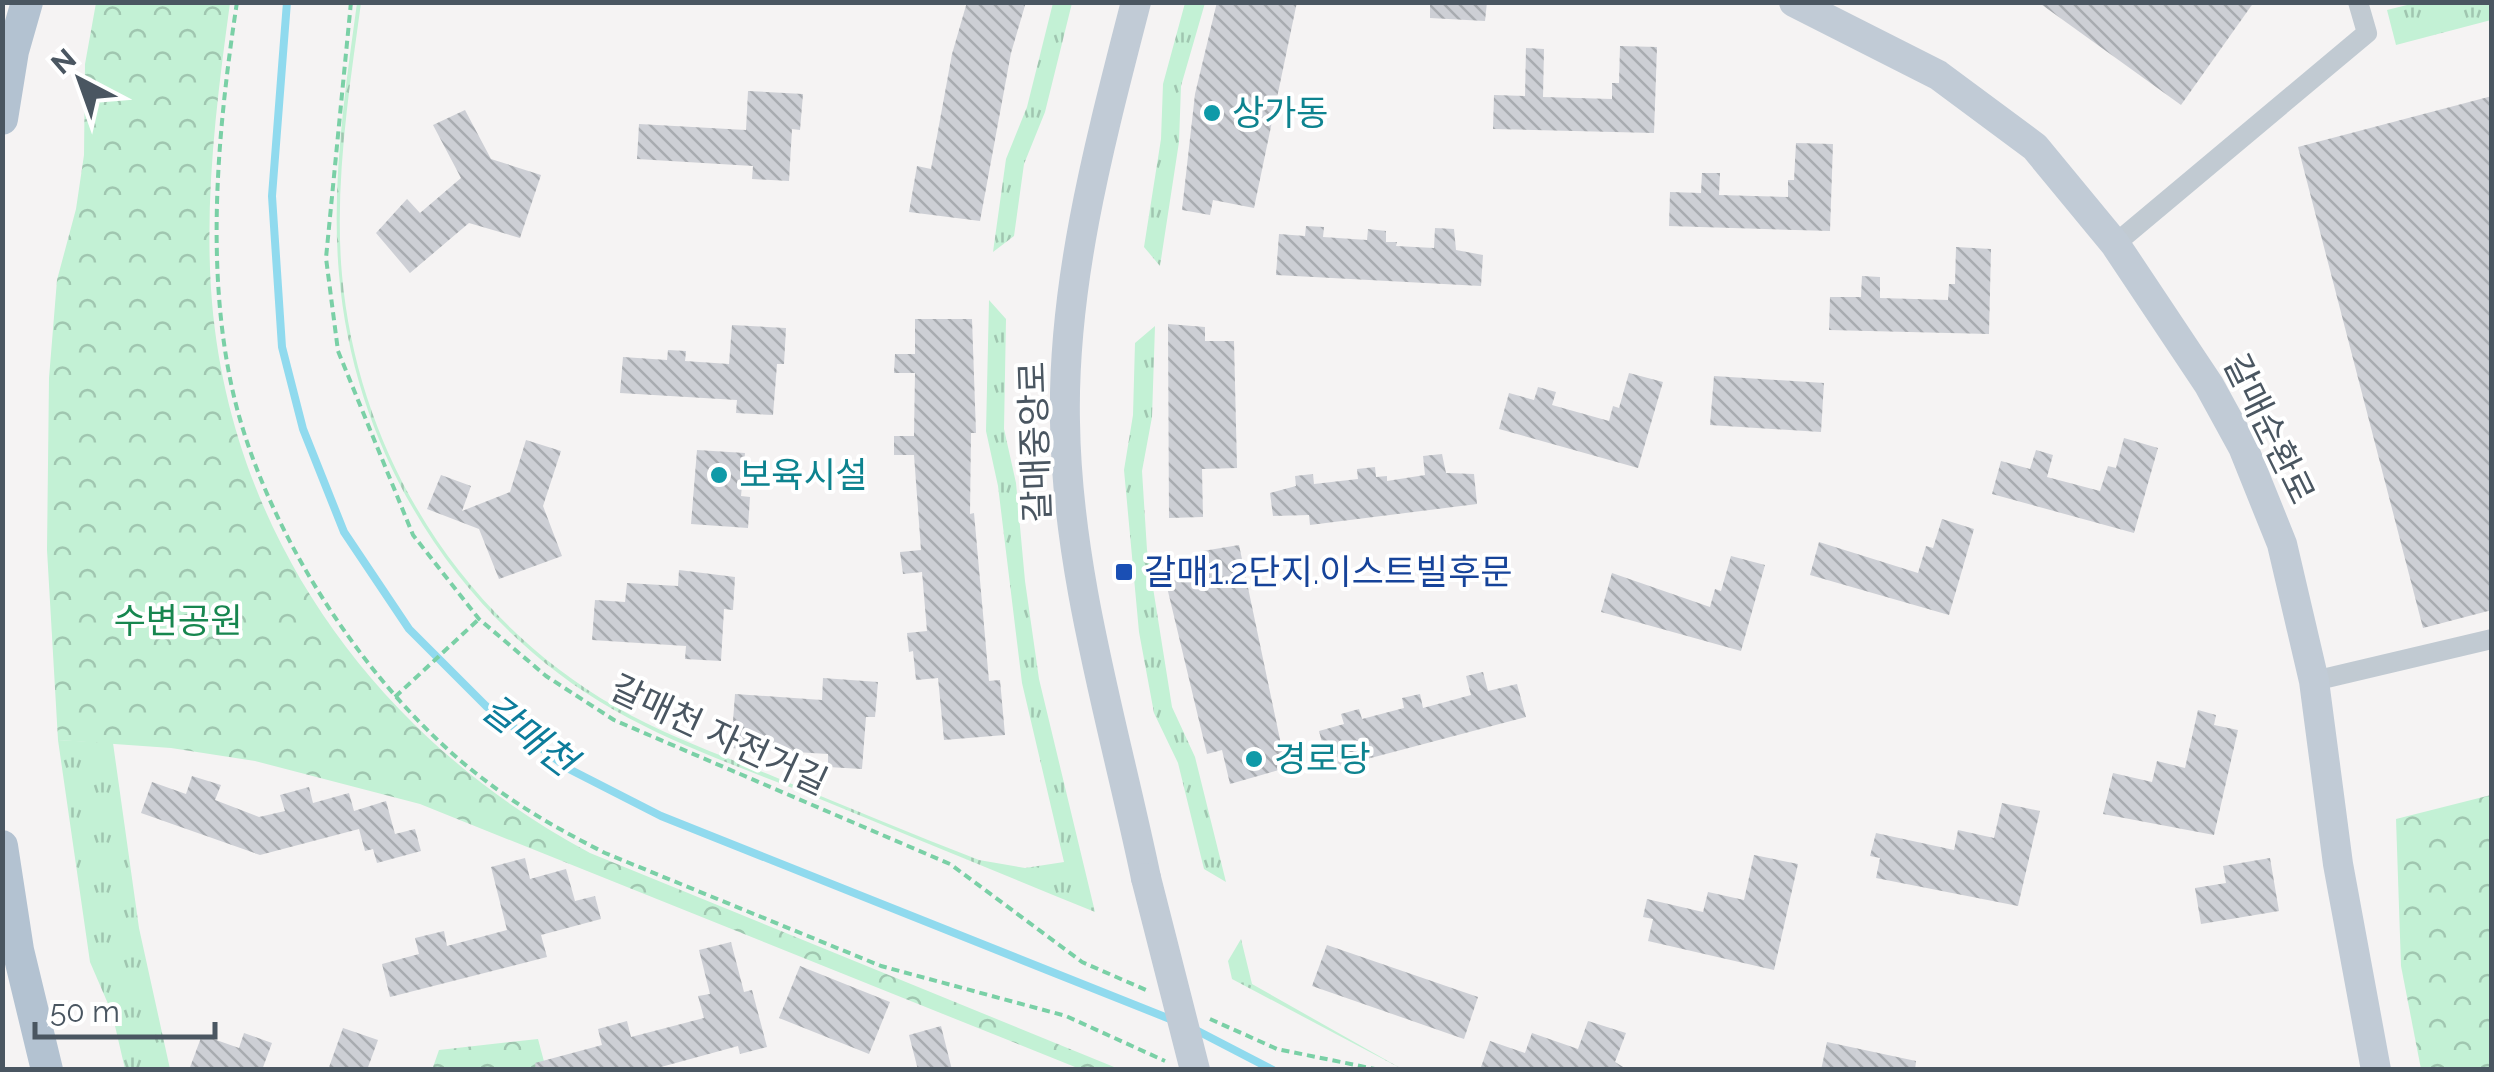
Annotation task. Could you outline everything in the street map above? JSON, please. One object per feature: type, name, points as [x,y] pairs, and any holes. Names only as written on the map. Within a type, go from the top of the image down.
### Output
[{"type":"main road","points":[[2,119],[8,51],[27,2]]},
{"type":"main road","points":[[2,846],[18,950],[47,1070]]},
{"type":"street","name":"갈매중앙로","points":[[1136,2],[1099,148],[1068,345],[1064,420],[1070,500],[1081,566],[1181,1066]]},
{"type":"street","name":"갈매순환로","points":[[1794,2],[1938,75],[2035,147],[2115,244],[2209,385],[2243,447],[2282,544],[2314,681],[2338,864],[2376,1070]]},
{"type":"street","points":[[2115,244],[2367,33],[2358,2]]},
{"type":"street","points":[[2314,681],[2492,639]]},
{"type":"path","points":[[237,2],[216,226],[232,390],[262,479],[298,554],[395,697],[479,776],[564,832],[605,853],[881,966],[1066,1016],[1181,1066]]},
{"type":"path","name":"갈매천 자전거길","points":[[351,2],[326,258],[338,351],[413,535],[477,620],[546,676],[614,720],[950,864],[1082,962],[1153,994]]},
{"type":"path","points":[[395,697],[477,620]]},
{"type":"path","points":[[1206,1018],[1277,1049],[1380,1070]]},
{"type":"green space","name":"수변공원","points":[[96,3],[230,3],[210,217],[211,289],[223,379],[247,464],[282,545],[327,620],[381,689],[443,751],[513,806],[590,853],[1119,1069],[1080,1069],[420,804],[255,761],[171,748],[58,740],[47,550],[49,378],[57,280],[76,209],[84,155],[85,64]]},
{"type":"green space","points":[[357,3],[361,3],[344,138],[340,207],[342,275],[352,341],[370,405],[395,466],[427,524],[465,578],[510,627],[560,670],[635,717],[694,745],[979,860],[1025,868],[1064,862],[1022,683],[998,486],[986,431],[989,300],[1006,319],[1004,429],[1016,483],[1039,679],[1095,912],[638,723],[558,673],[507,629],[462,580],[423,525],[391,467],[366,405],[349,340],[339,274],[337,206]]},
{"type":"green space","points":[[1053,3],[1072,3],[1045,112],[1024,164],[1014,236],[993,252],[1006,159],[1027,107]]},
{"type":"green space","points":[[1185,3],[1205,3],[1181,86],[1179,142],[1160,266],[1144,247],[1161,139],[1163,84]]},
{"type":"green space","points":[[2415,3],[2491,3],[2491,20],[2396,45],[2387,10]]},
{"type":"green space","points":[[1155,326],[1152,417],[1142,471],[1147,550],[1172,707],[1195,757],[1226,882],[1204,869],[1178,763],[1154,713],[1139,632],[1124,470],[1133,415],[1135,343]]},
{"type":"green space","points":[[58,740],[113,743],[139,928],[170,1069],[125,1069],[112,1013],[90,962]]},
{"type":"green space","points":[[2491,795],[2491,1069],[2421,1069],[2401,966],[2396,819]]},
{"type":"green space","points":[[1241,939],[1252,984],[1402,1069],[1232,979],[1228,961]]},
{"type":"green space","points":[[538,1039],[546,1069],[432,1070],[439,1050]]},
{"type":"building","points":[[967,2],[1026,2],[1011,53],[980,221],[909,212],[917,166],[931,169],[952,54]]},
{"type":"building","points":[[1217,2],[1297,2],[1254,208],[1213,200],[1210,215],[1182,210],[1195,94]]},
{"type":"building","points":[[1430,2],[1487,2],[1485,21],[1430,18]]},
{"type":"building","points":[[2038,2],[2254,2],[2181,105]]},
{"type":"building","points":[[1620,46],[1657,47],[1654,133],[1493,129],[1494,95],[1525,96],[1526,48],[1544,49],[1543,97],[1612,99],[1612,83],[1619,83]]},
{"type":"building","points":[[748,91],[803,94],[800,130],[792,129],[789,181],[752,179],[753,166],[637,159],[639,124],[746,130]]},
{"type":"building","points":[[2492,96],[2492,610],[2423,628],[2298,147]]},
{"type":"building","points":[[465,110],[491,159],[541,175],[520,238],[469,223],[410,273],[376,233],[407,199],[420,213],[461,178],[433,125]]},
{"type":"building","points":[[1796,143],[1833,144],[1830,231],[1669,226],[1670,192],[1701,193],[1702,173],[1720,173],[1719,195],[1788,197],[1788,180],[1794,180]]},
{"type":"building","points":[[1306,226],[1324,227],[1323,237],[1367,240],[1368,229],[1386,231],[1386,242],[1397,242],[1396,246],[1434,248],[1435,228],[1454,229],[1456,250],[1483,255],[1481,286],[1276,275],[1279,234],[1305,236]]},
{"type":"building","points":[[1956,247],[1991,249],[1989,334],[1829,330],[1830,297],[1861,297],[1862,276],[1880,277],[1880,298],[1948,300],[1949,284],[1955,284]]},
{"type":"building","points":[[915,319],[972,319],[976,433],[971,433],[970,514],[974,513],[989,681],[1000,680],[1005,735],[944,740],[938,678],[916,680],[913,651],[909,652],[907,633],[927,631],[922,572],[903,574],[900,552],[921,550],[914,455],[894,455],[894,436],[914,436],[915,373],[894,373],[895,354],[915,354]]},
{"type":"building","points":[[1168,324],[1205,327],[1205,341],[1234,341],[1237,468],[1202,469],[1203,517],[1169,518]]},
{"type":"building","points":[[732,325],[786,328],[784,364],[777,364],[773,415],[736,413],[737,400],[620,393],[623,357],[667,360],[668,350],[686,351],[685,361],[729,364]]},
{"type":"building","points":[[1629,373],[1663,382],[1638,468],[1499,429],[1509,393],[1534,400],[1538,387],[1556,392],[1552,405],[1609,421],[1613,406],[1619,408]]},
{"type":"building","points":[[1714,376],[1824,383],[1821,432],[1710,425]]},
{"type":"building","points":[[2124,438],[2158,448],[2134,533],[1992,494],[2001,461],[2030,469],[2036,450],[2053,455],[2047,477],[2100,491],[2108,466],[2116,468]]},
{"type":"building","points":[[526,440],[561,451],[543,506],[562,556],[499,579],[479,529],[427,509],[441,475],[471,486],[462,511],[510,492]]},
{"type":"building","name":"보육시설","points":[[697,450],[745,453],[741,496],[750,497],[748,528],[691,524]]},
{"type":"building","points":[[1442,454],[1446,473],[1474,474],[1477,504],[1310,525],[1309,515],[1273,516],[1270,493],[1296,486],[1295,476],[1313,474],[1314,484],[1358,479],[1357,469],[1375,467],[1376,477],[1387,476],[1387,481],[1425,475],[1423,456]]},
{"type":"building","points":[[1942,519],[1974,529],[1949,615],[1810,575],[1819,542],[1918,573],[1926,546],[1933,548]]},
{"type":"building","points":[[1239,545],[1286,768],[1230,784],[1222,750],[1207,754],[1166,583],[1203,572],[1203,551]]},
{"type":"building","points":[[1731,556],[1765,565],[1741,651],[1601,612],[1612,573],[1710,607],[1715,589],[1721,591]]},
{"type":"building","points":[[679,570],[735,577],[733,610],[724,609],[721,661],[685,659],[686,646],[592,640],[595,600],[625,602],[627,583],[678,586]]},
{"type":"building","points":[[1483,672],[1488,691],[1517,684],[1526,717],[1329,769],[1319,731],[1344,724],[1341,714],[1359,709],[1362,719],[1404,708],[1402,698],[1420,694],[1423,708],[1471,695],[1466,676]]},
{"type":"building","points":[[823,678],[878,682],[875,717],[866,717],[862,769],[828,767],[828,754],[731,748],[735,694],[822,700]]},
{"type":"building","points":[[2198,710],[2216,715],[2214,725],[2238,730],[2214,835],[2103,814],[2113,773],[2152,782],[2157,761],[2185,768]]},
{"type":"building","points":[[192,776],[221,785],[215,800],[259,817],[285,811],[280,795],[309,787],[313,803],[349,793],[354,811],[386,801],[395,834],[415,829],[421,851],[377,863],[373,849],[365,851],[359,829],[260,855],[141,813],[152,782],[186,794]]},
{"type":"building","points":[[2002,803],[2040,811],[2018,906],[1876,878],[1880,858],[1870,856],[1876,833],[1954,850],[1958,830],[1994,838]]},
{"type":"building","points":[[1754,855],[1798,864],[1774,970],[1648,941],[1653,919],[1643,917],[1647,899],[1703,912],[1708,892],[1744,900]]},
{"type":"building","points":[[525,858],[530,879],[566,869],[575,901],[595,896],[601,919],[541,935],[547,957],[390,997],[382,964],[419,954],[415,938],[444,931],[447,946],[507,930],[491,867]]},
{"type":"building","points":[[2270,858],[2279,911],[2201,924],[2195,888],[2226,883],[2223,866]]},
{"type":"building","points":[[731,942],[744,992],[752,990],[767,1047],[740,1054],[738,1046],[650,1070],[536,1070],[535,1063],[602,1045],[598,1029],[627,1021],[631,1037],[704,1018],[698,996],[710,994],[699,950]]},
{"type":"building","points":[[1327,945],[1478,997],[1464,1039],[1312,986]]},
{"type":"building","points":[[800,966],[890,1002],[869,1054],[779,1018]]},
{"type":"building","points":[[1588,1021],[1626,1033],[1615,1062],[1628,1070],[1480,1070],[1490,1041],[1525,1053],[1532,1033],[1578,1049]]},
{"type":"building","points":[[941,1026],[952,1070],[918,1070],[909,1035]]},
{"type":"building","points":[[343,1028],[378,1040],[367,1070],[328,1070]]},
{"type":"building","points":[[244,1033],[272,1043],[262,1070],[189,1070],[202,1035],[239,1048]]},
{"type":"building","points":[[1827,1042],[1916,1061],[1915,1070],[1821,1070]]},
{"type":"waterway","name":"갈매천","points":[[287,2],[272,196],[282,347],[303,429],[344,532],[409,629],[486,706],[569,769],[661,816],[1175,1021]]},
{"type":"waterway","name":"갈매천","points":[[1192,1028],[1273,1070]]},
{"type":"place","name":"상가동","points":[[1212,113]]},
{"type":"place","name":"보육시설","points":[[719,475]]},
{"type":"place","name":"갈매1.2단지.이스트빌후문","points":[[1124,572]]},
{"type":"place","name":"경로당","points":[[1254,759]]}]
